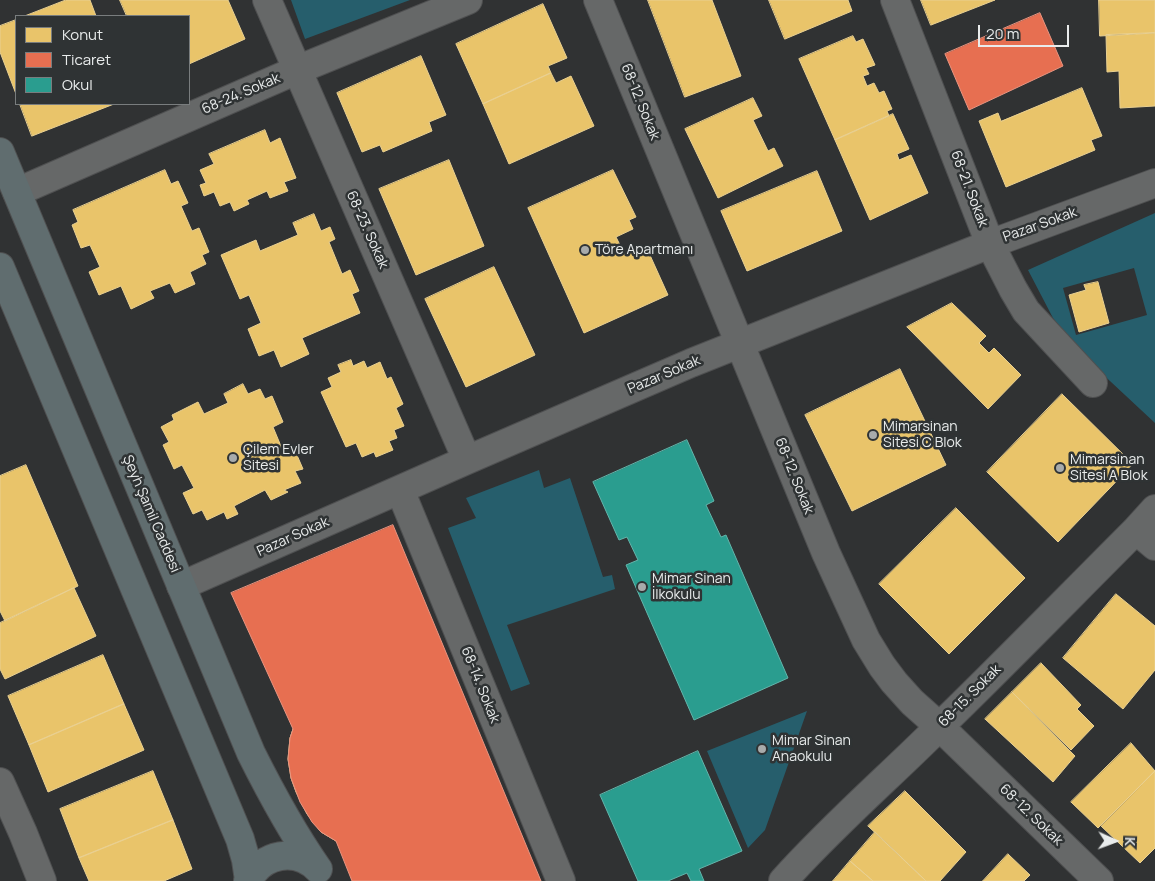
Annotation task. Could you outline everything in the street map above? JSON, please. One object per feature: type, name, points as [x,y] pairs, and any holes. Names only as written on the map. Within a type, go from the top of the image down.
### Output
[{"type":"main road","name":"Şeyh Şamil Caddesi","points":[[0,152],[251,753],[292,831],[322,875]]},
{"type":"main road","points":[[0,267],[240,839],[249,880]]},
{"type":"main road","points":[[249,880],[262,863],[275,857],[283,856],[306,860],[312,863],[322,875]]},
{"type":"street","name":"68-23. Sokak","points":[[267,0],[467,460]]},
{"type":"street","name":"68-24. Sokak","points":[[17,192],[297,70],[468,0]]},
{"type":"street","name":"68-12. Sokak","points":[[598,0],[826,553],[866,640],[882,666],[912,702],[1099,881]]},
{"type":"street","name":"68-21. Sokak","points":[[895,0],[990,244],[1013,289],[1026,311],[1093,383]]},
{"type":"street","name":"Pazar Sokak","points":[[181,586],[467,460],[740,343],[990,244],[1155,183]]},
{"type":"street","name":"68-14. Sokak","points":[[400,490],[561,881]]},
{"type":"street","name":"68-15. Sokak","points":[[783,881],[866,797],[940,727],[1146,538],[1155,509]]},
{"type":"street","points":[[0,782],[42,881]]},
{"type":"shaded area","points":[[291,0],[410,0],[305,39]]},
{"type":"shaded area","points":[[1155,213],[1155,423],[1081,354],[1053,318],[1028,270]],"holes":[[[1134,268],[1147,315],[1076,335],[1063,288]]]},
{"type":"shaded area","points":[[539,470],[544,488],[570,478],[603,577],[612,575],[615,589],[507,625],[530,684],[511,691],[448,528],[476,518],[466,498]]},
{"type":"shaded area","points":[[807,711],[765,830],[748,848],[707,751]]},
{"type":"building: Konut","points":[[66,0],[90,0],[96,15],[28,15]]},
{"type":"building: Konut","points":[[120,0],[228,0],[245,39],[190,64],[190,15],[127,15]]},
{"type":"building: Konut","points":[[648,0],[712,0],[741,76],[685,97]]},
{"type":"building: Konut","points":[[769,0],[848,0],[852,11],[785,39]]},
{"type":"building: Konut","points":[[921,0],[995,0],[931,25]]},
{"type":"building: Konut","points":[[1099,0],[1155,0],[1155,33],[1100,36]]},
{"type":"building: Konut","points":[[543,4],[567,58],[548,66],[551,73],[483,104],[456,44]]},
{"type":"building: Konut","points":[[15,20],[15,91],[0,52],[0,26]]},
{"type":"building: Konut","points":[[1155,33],[1155,106],[1120,108],[1119,71],[1107,72],[1106,35]]},
{"type":"building: Konut","points":[[853,36],[856,42],[863,39],[875,65],[866,68],[869,74],[863,76],[867,86],[874,83],[879,93],[884,91],[892,109],[887,111],[889,116],[835,140],[799,59]]},
{"type":"building: Konut","points":[[421,56],[446,115],[429,122],[432,131],[383,152],[380,145],[362,152],[337,93]]},
{"type":"building: Konut","points":[[551,73],[556,83],[571,76],[594,126],[509,164],[483,104]]},
{"type":"building: Konut","points":[[1082,88],[1102,136],[1091,140],[1095,150],[1006,187],[979,121],[998,113],[1001,121]]},
{"type":"building: Konut","points":[[753,98],[762,116],[753,120],[768,151],[774,148],[783,166],[718,198],[685,129]]},
{"type":"building: Konut","points":[[20,105],[111,105],[32,136]]},
{"type":"building: Konut","points":[[893,114],[909,149],[897,154],[899,160],[911,155],[928,193],[870,220],[835,140]]},
{"type":"building: Konut","points":[[265,130],[270,143],[280,138],[296,178],[284,182],[288,191],[270,198],[267,191],[247,200],[249,204],[234,211],[230,202],[220,206],[214,192],[204,196],[200,185],[206,183],[200,170],[214,164],[209,154]]},
{"type":"building: Konut","points":[[449,160],[484,246],[416,275],[379,189]]},
{"type":"building: Konut","points":[[165,170],[171,184],[178,181],[188,203],[181,206],[192,231],[199,228],[209,252],[202,255],[206,264],[190,272],[195,284],[175,293],[170,283],[150,291],[154,298],[131,309],[121,286],[99,295],[89,272],[100,267],[90,245],[81,248],[72,225],[78,222],[73,210]]},
{"type":"building: Konut","name":"Töre Apartmanı","points":[[613,170],[636,217],[629,220],[633,229],[616,237],[625,255],[640,248],[644,256],[649,253],[668,295],[584,333],[528,208]]},
{"type":"building: Konut","points":[[817,171],[842,231],[747,271],[721,211]]},
{"type":"building: Konut","points":[[314,214],[321,231],[330,227],[335,239],[329,242],[342,274],[350,270],[359,291],[352,294],[360,313],[302,338],[309,354],[281,367],[274,350],[259,356],[248,329],[261,323],[249,295],[240,299],[221,255],[256,240],[260,251],[298,235],[293,223]]},
{"type":"building: Konut","points":[[494,267],[535,355],[466,387],[425,299]]},
{"type":"building: Konut","points":[[1098,282],[1109,323],[1079,332],[1069,295],[1086,290],[1084,285]]},
{"type":"building: Konut","points":[[952,303],[986,336],[979,343],[989,353],[994,348],[1021,375],[988,409],[907,327]]},
{"type":"building: Konut","name":"Çilem Evler Sitesi","points":[[351,360],[353,366],[364,361],[367,368],[380,362],[387,379],[391,377],[403,404],[396,408],[404,426],[394,430],[397,438],[389,441],[393,450],[376,457],[374,452],[362,457],[356,443],[346,447],[321,392],[332,387],[328,378],[341,372],[338,365]]},
{"type":"building: Konut","name":"Mimarsinan Sitesi C Blok","points":[[900,369],[946,465],[852,511],[805,415]]},
{"type":"building: Konut","name":"Çilem Evler Sitesi","points":[[243,384],[248,394],[260,389],[265,399],[272,396],[283,422],[273,427],[283,451],[293,446],[303,469],[295,471],[301,483],[284,490],[288,492],[271,500],[265,490],[234,506],[238,514],[227,519],[224,512],[207,520],[202,510],[193,514],[183,493],[194,488],[182,465],[174,469],[163,445],[169,442],[161,427],[174,420],[172,415],[198,402],[204,414],[228,403],[224,394]]},
{"type":"building: Konut","name":"Mimarsinan Sitesi A Blok","points":[[1062,394],[1133,464],[1058,542],[987,472]]},
{"type":"building: Konut","points":[[26,465],[78,586],[5,621],[0,611],[0,476]]},
{"type":"building: Konut","points":[[956,508],[1025,578],[949,654],[879,584]]},
{"type":"building: Konut","points":[[74,588],[96,636],[5,679],[0,669],[0,623]]},
{"type":"building: Konut","points":[[1116,594],[1155,626],[1155,670],[1123,709],[1063,658]]},
{"type":"building: Konut","points":[[103,655],[124,704],[29,745],[8,696]]},
{"type":"building: Konut","points":[[1041,663],[1081,705],[1077,709],[1094,726],[1071,750],[1012,692]]},
{"type":"building: Konut","points":[[1012,692],[1075,756],[1053,782],[985,719]]},
{"type":"building: Konut","points":[[124,704],[144,750],[48,792],[29,745]]},
{"type":"building: Konut","points":[[308,719],[322,723],[337,736],[350,755],[360,778],[364,815],[359,832],[349,841],[336,841],[321,832],[307,814],[291,778],[288,759],[290,738],[296,724]]},
{"type":"building: Konut","points":[[1131,743],[1155,771],[1098,828],[1071,802]]},
{"type":"building: Konut","points":[[153,771],[173,820],[79,858],[60,809]]},
{"type":"building: Konut","points":[[1155,771],[1155,848],[1140,863],[1101,826]]},
{"type":"building: Konut","points":[[905,791],[966,852],[940,881],[926,881],[868,826]]},
{"type":"building: Konut","points":[[173,820],[192,869],[164,881],[89,881],[79,858]]},
{"type":"building: Konut","points":[[875,832],[926,881],[873,881],[850,861]]},
{"type":"building: Konut","points":[[1008,854],[1030,875],[1024,881],[983,881]]},
{"type":"building: Konut","points":[[850,861],[873,881],[833,881]]},
{"type":"building: Ticaret","points":[[1040,13],[1063,66],[969,110],[945,54]]},
{"type":"building: Ticaret","points":[[393,525],[541,881],[352,881],[336,841],[321,832],[312,822],[300,802],[291,778],[288,759],[293,729],[231,593]]},
{"type":"building: Okul","name":"Mimar Sinan İlkokulu","points":[[687,440],[714,501],[706,505],[721,537],[726,535],[788,678],[694,720],[626,565],[638,560],[627,537],[619,540],[593,482]]},
{"type":"building: Okul","points":[[698,751],[742,851],[699,869],[704,881],[691,881],[687,873],[668,881],[638,881],[600,795]]},
{"type":"place","name":"Töre Apartmanı","points":[[585,250]]},
{"type":"place","name":"Mimarsinan Sitesi C Blok","points":[[873,435]]},
{"type":"place","name":"Çilem Evler Sitesi","points":[[233,458]]},
{"type":"place","name":"Mimarsinan Sitesi A Blok","points":[[1060,468]]},
{"type":"place","name":"Mimar Sinan İlkokulu","points":[[642,587]]},
{"type":"place","name":"Mimar Sinan Anaokulu","points":[[762,749]]}]
